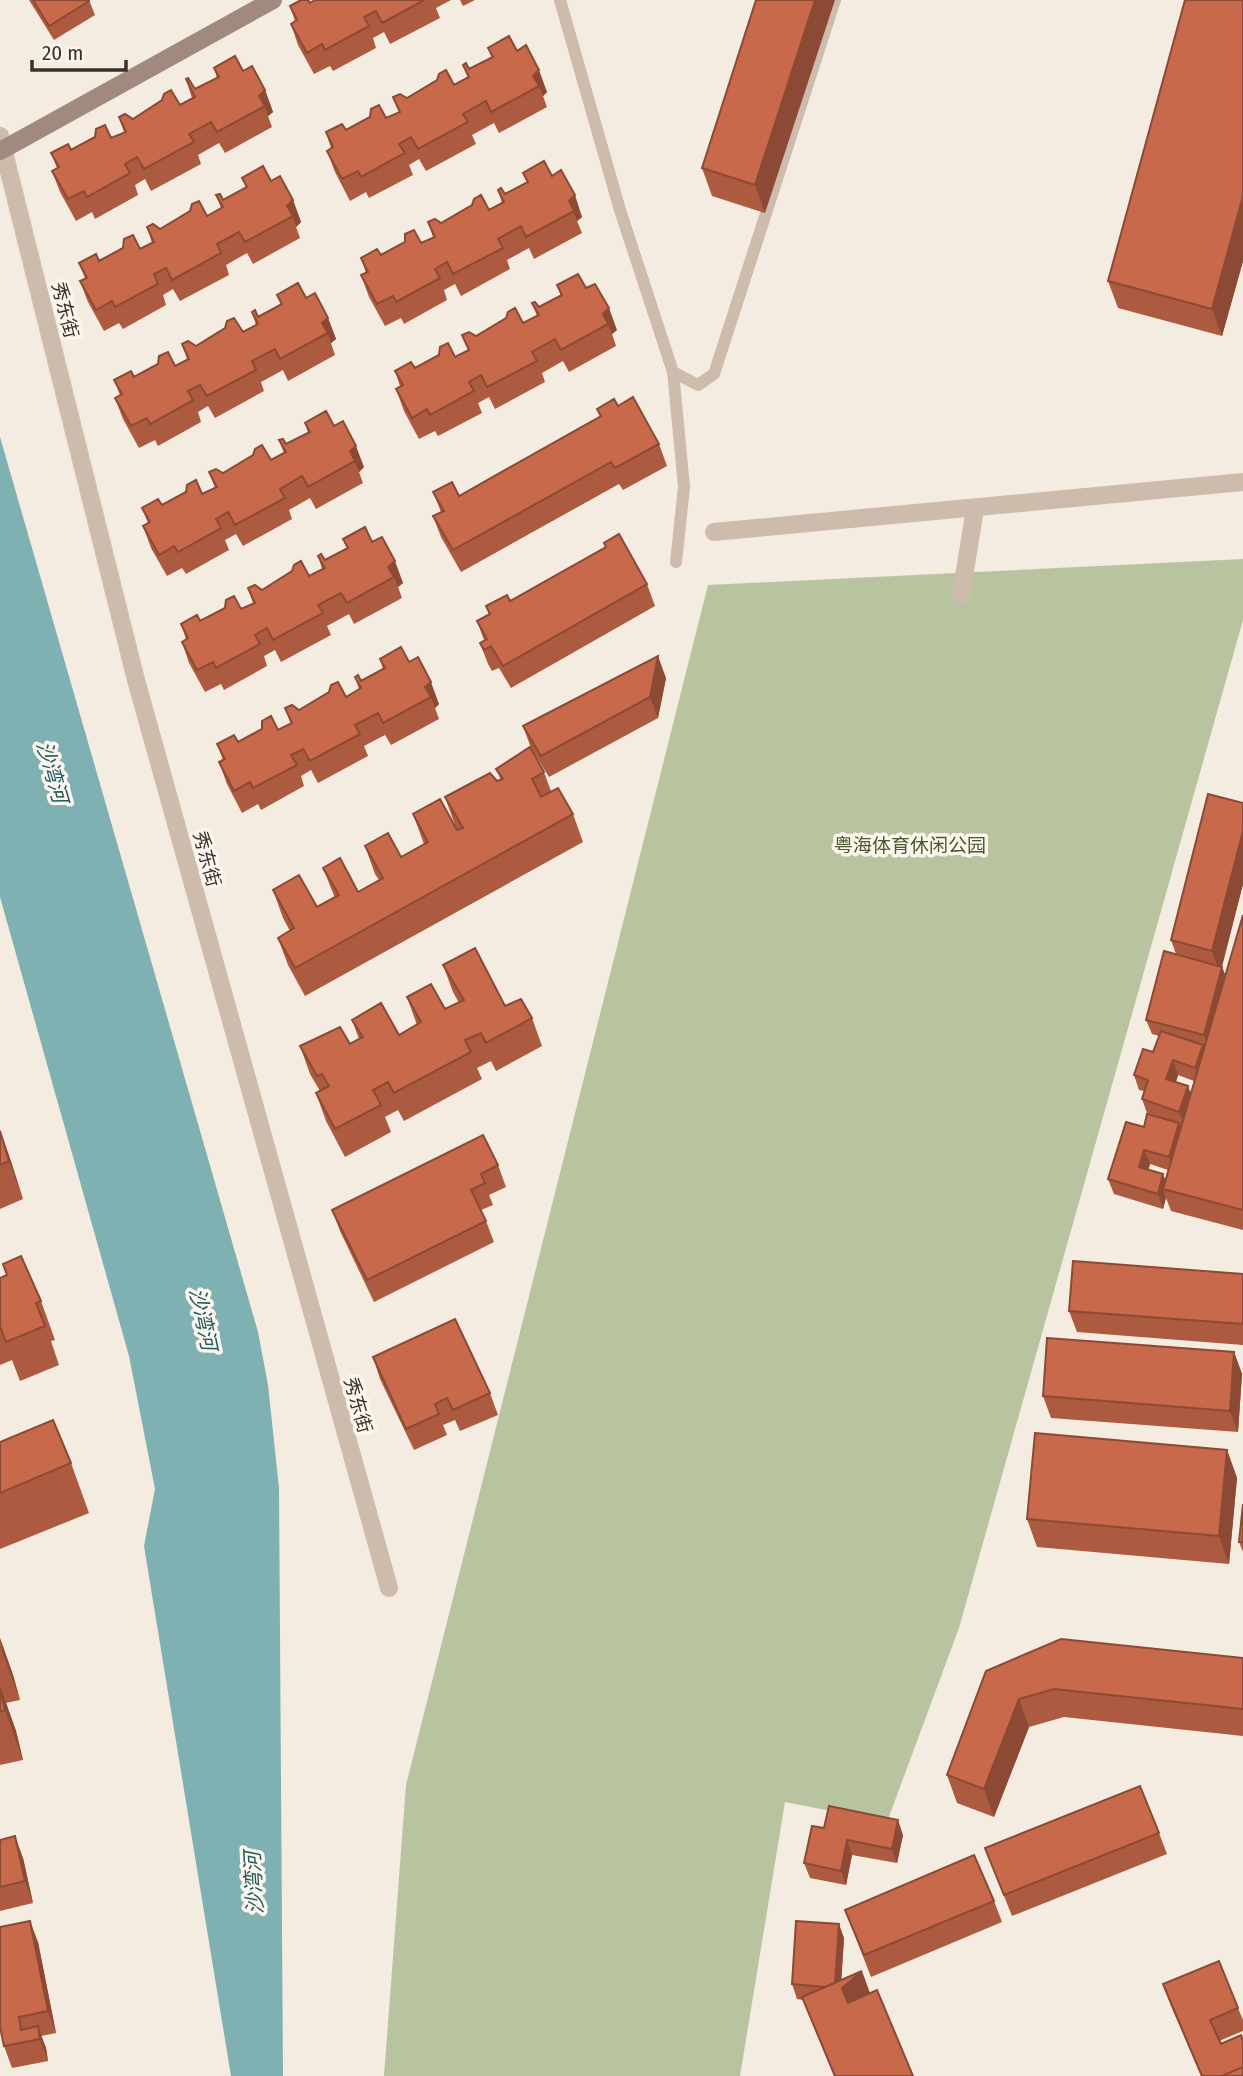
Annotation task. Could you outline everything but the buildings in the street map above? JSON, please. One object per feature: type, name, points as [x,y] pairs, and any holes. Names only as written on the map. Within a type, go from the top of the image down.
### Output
[{"type":"main road","points":[[1,145],[273,0]]},
{"type":"street","name":"秀东街","points":[[1,145],[139,693],[388,1588]]},
{"type":"street","points":[[714,532],[1243,482]]},
{"type":"street","points":[[961,595],[975,509]]},
{"type":"lane","points":[[560,0],[620,210],[673,372],[684,487],[676,562]]},
{"type":"lane","points":[[673,372],[698,385],[714,374],[835,0]]},
{"type":"green space","name":"粤海体育休闲公园","points":[[1243,559],[1243,620],[959,1628],[887,1822],[785,1802],[740,2076],[384,2076],[406,1785],[708,585]]},
{"type":"water","name":"沙湾河","points":[[0,437],[258,1332],[268,1385],[279,1488],[283,2076],[231,2076],[144,1546],[155,1489],[129,1356],[0,897]]}]
